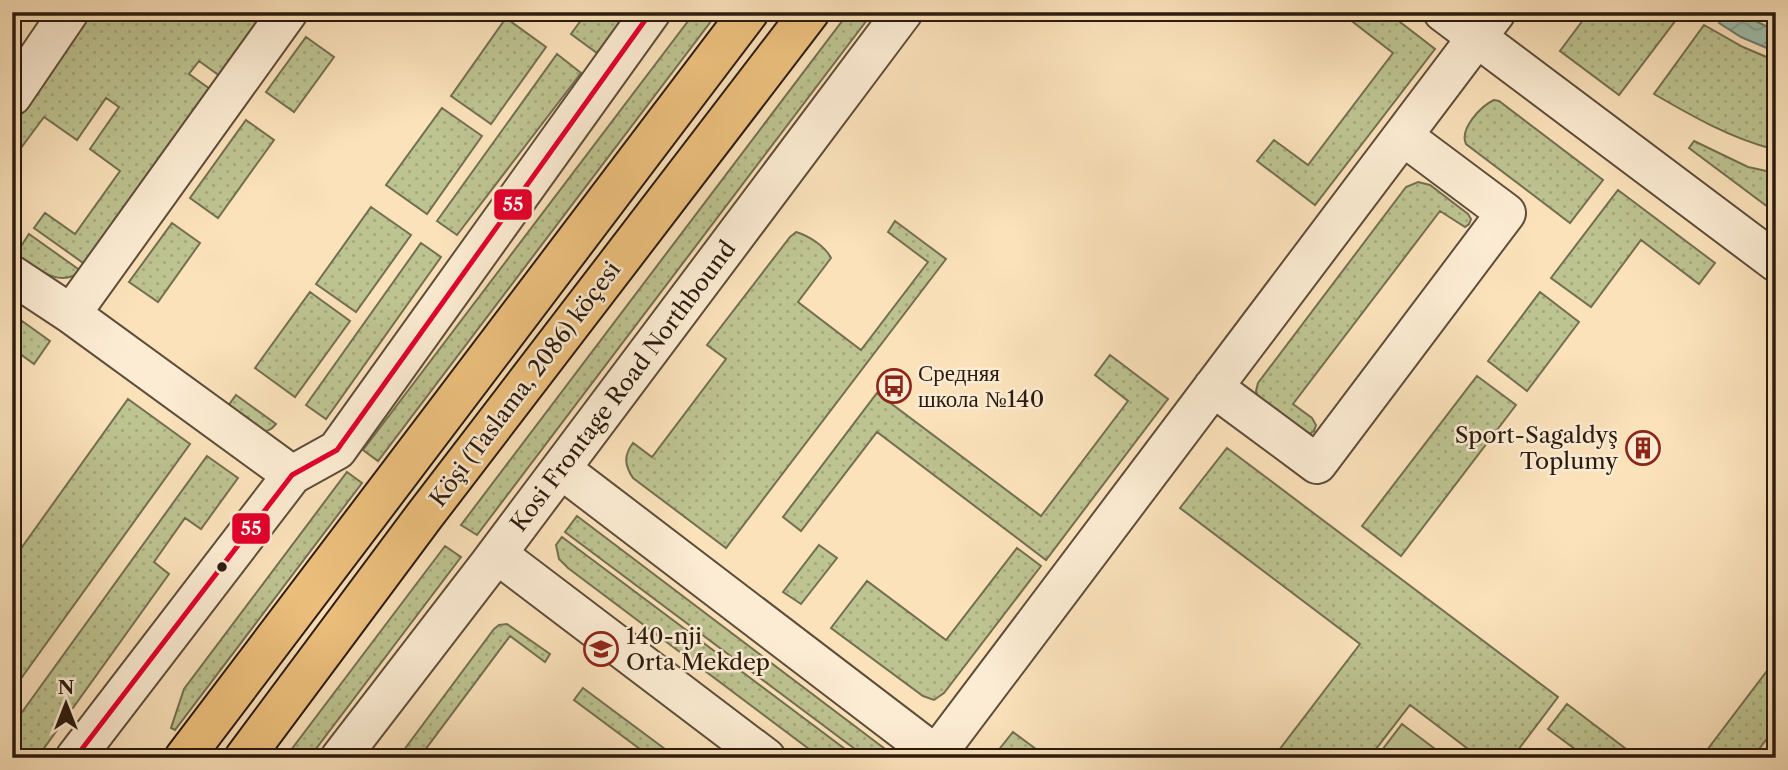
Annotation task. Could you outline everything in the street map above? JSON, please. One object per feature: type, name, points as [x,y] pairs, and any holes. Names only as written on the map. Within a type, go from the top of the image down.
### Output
[{"type":"main road","name":"Köşi (Taslama, 2086) köçesi","points":[[184,758],[750,12]]},
{"type":"main road","name":"Köşi (Taslama, 2086) köçesi","points":[[244,758],[425,515],[810,12]]},
{"type":"street","points":[[12,96],[69,12]]},
{"type":"street","points":[[71,314],[288,12]]},
{"type":"street","points":[[75,758],[292,475],[337,450],[651,12]]},
{"type":"street","name":"Kosi Frontage Road Northbound","points":[[340,758],[497,554],[903,12]]},
{"type":"street","points":[[1443,12],[1486,25],[1776,262]]},
{"type":"street","points":[[561,469],[938,756],[1486,25]]},
{"type":"street","points":[[1213,387],[1317,464],[1506,213],[1403,136]]},
{"type":"street","points":[[14,279],[71,314],[292,475]]},
{"type":"street","points":[[497,554],[766,758]]},
{"type":"green space","points":[[90,12],[265,12],[220,76],[199,61],[189,74],[210,89],[86,265],[34,228],[45,213],[75,234],[120,171],[90,149],[119,107],[106,98],[77,140],[44,117],[12,160],[12,122]]},
{"type":"green space","points":[[587,12],[628,12],[597,53],[571,34]]},
{"type":"green space","points":[[695,12],[718,12],[378,461],[363,450]]},
{"type":"green space","points":[[849,12],[873,12],[477,535],[461,525]]},
{"type":"green space","points":[[1340,12],[1387,12],[1435,49],[1315,205],[1257,161],[1274,140],[1308,165],[1393,53]]},
{"type":"green space","points":[[1589,12],[1682,12],[1619,95],[1560,51]]},
{"type":"green space","points":[[506,18],[546,47],[491,124],[451,96]]},
{"type":"green space","points":[[1704,25],[1743,47],[1776,61],[1776,137],[1773,149],[1726,133],[1654,94]]},
{"type":"green space","points":[[306,37],[334,57],[294,112],[266,92]]},
{"type":"green space","points":[[557,54],[581,73],[457,235],[437,221]]},
{"type":"green space","points":[[1494,100],[1499,101],[1603,180],[1570,223],[1466,144],[1468,125],[1483,107]]},
{"type":"green space","points":[[442,108],[482,136],[427,214],[386,185]]},
{"type":"green space","points":[[246,120],[274,140],[218,218],[190,198]]},
{"type":"green space","points":[[1694,141],[1748,167],[1776,173],[1776,213],[1689,148]]},
{"type":"green space","points":[[1418,182],[1430,185],[1468,214],[1471,219],[1469,224],[1465,227],[1440,211],[1293,404],[1312,418],[1316,425],[1314,431],[1308,435],[1258,398],[1258,383],[1406,187]]},
{"type":"green space","points":[[1618,190],[1715,263],[1699,284],[1641,240],[1591,307],[1551,278]]},
{"type":"green space","points":[[371,207],[411,235],[356,312],[316,284]]},
{"type":"green space","points":[[895,221],[946,259],[726,548],[633,478],[626,461],[630,448],[633,443],[652,457],[726,359],[707,345],[796,232],[816,242],[831,258],[798,302],[861,350],[928,262],[888,232]]},
{"type":"green space","points":[[172,223],[200,243],[158,302],[129,282]]},
{"type":"green space","points":[[29,234],[81,271],[73,276],[56,277],[39,270],[16,254]]},
{"type":"green space","points":[[421,243],[441,257],[326,419],[306,405]]},
{"type":"green space","points":[[310,292],[350,321],[295,397],[255,368]]},
{"type":"green space","points":[[1540,292],[1579,322],[1527,391],[1488,361]]},
{"type":"green space","points":[[22,321],[50,341],[34,364],[12,348],[12,335]]},
{"type":"green space","points":[[1110,355],[1168,399],[1046,560],[877,432],[801,531],[783,517],[877,393],[1041,516],[1128,401],[1095,375]]},
{"type":"green space","points":[[1477,376],[1516,405],[1401,556],[1362,526]]},
{"type":"green space","points":[[236,395],[276,424],[261,432],[225,410]]},
{"type":"green space","points":[[128,399],[190,444],[12,691],[12,561]]},
{"type":"green space","points":[[1227,448],[1558,697],[1512,758],[1480,758],[1410,705],[1369,758],[1273,758],[1360,644],[1180,508]]},
{"type":"green space","points":[[207,456],[238,478],[201,529],[185,518],[154,562],[169,574],[37,758],[12,758],[12,726]]},
{"type":"green space","points":[[347,472],[362,483],[175,730],[171,728],[184,689]]},
{"type":"green space","points":[[577,516],[897,758],[867,758],[565,532]]},
{"type":"green space","points":[[562,537],[857,758],[821,758],[568,568],[559,559],[556,545]]},
{"type":"green space","points":[[819,545],[837,558],[801,604],[783,592]]},
{"type":"green space","points":[[445,546],[461,557],[309,758],[285,758]]},
{"type":"green space","points":[[1017,548],[1041,566],[944,693],[934,700],[923,696],[831,628],[867,581],[946,640]]},
{"type":"green space","points":[[507,624],[550,654],[545,662],[510,636],[419,758],[398,758],[494,629]]},
{"type":"green space","points":[[1776,659],[1776,727],[1752,758],[1701,758]]},
{"type":"green space","points":[[583,688],[677,758],[652,758],[574,700]]},
{"type":"green space","points":[[1567,704],[1638,758],[1587,758],[1548,729]]},
{"type":"green space","points":[[1402,724],[1447,758],[1376,758]]},
{"type":"green space","points":[[1013,732],[1048,758],[1005,758],[997,752]]},
{"type":"water","points":[[1726,12],[1737,12],[1776,31],[1776,52],[1741,37],[1719,23]]},
{"type":"transit line","name":"55","points":[[75,758],[292,475],[337,450],[651,12]]},
{"type":"place","name":"Средняя школа №140","points":[[894,386]]},
{"type":"place","name":"Sport-Sagaldyş Toplumy","points":[[1643,448]]},
{"type":"place","name":"140-nji Orta Mekdep","points":[[601,649]]}]
